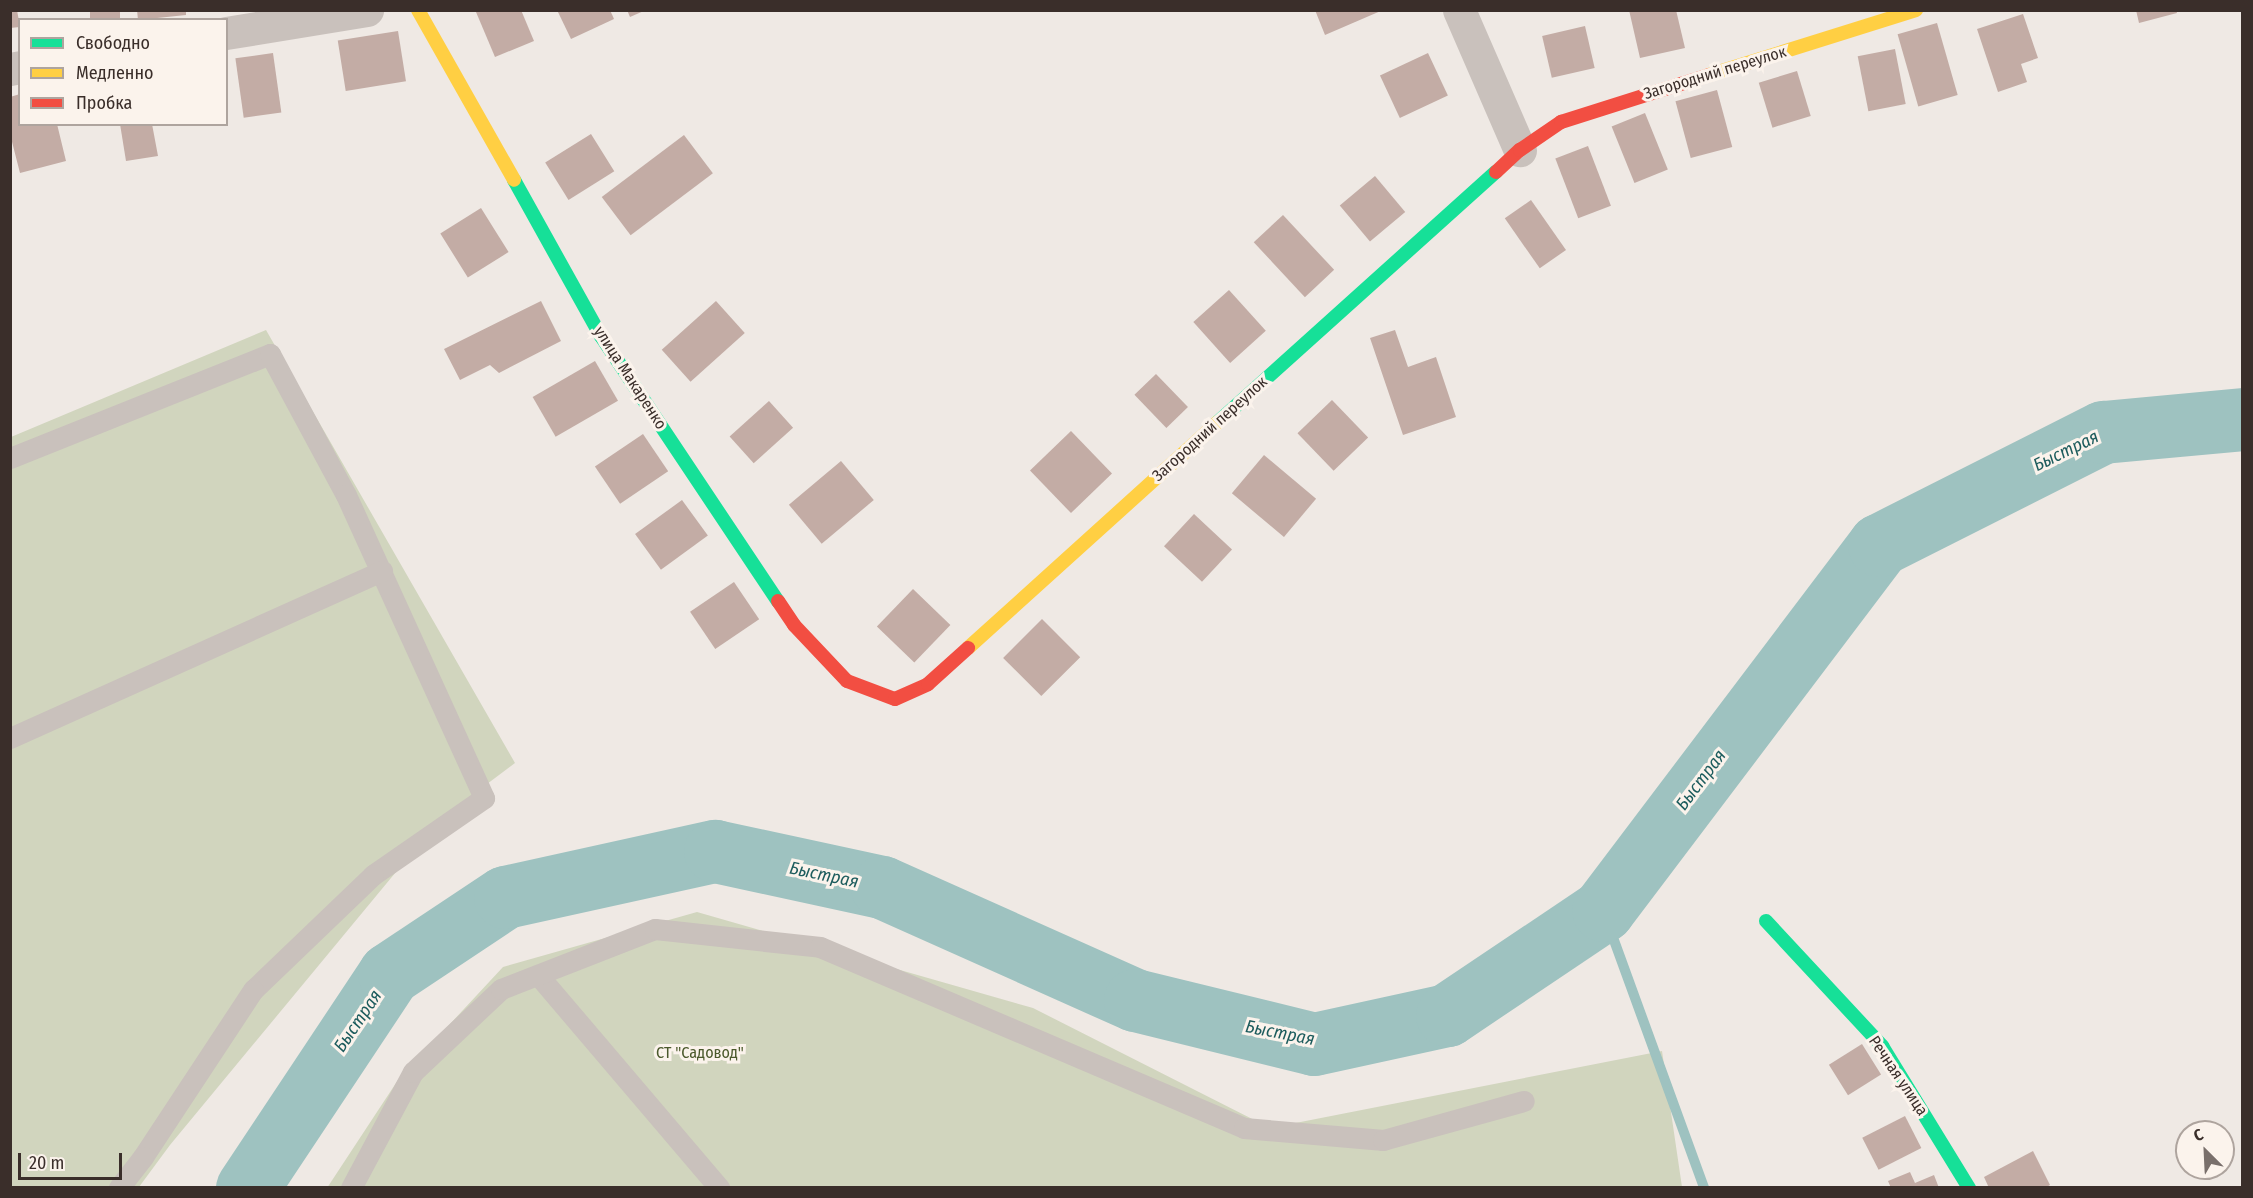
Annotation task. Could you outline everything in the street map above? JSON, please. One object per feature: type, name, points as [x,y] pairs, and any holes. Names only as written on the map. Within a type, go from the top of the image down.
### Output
[{"type":"street","points":[[228,33],[367,10]]},
{"type":"street","name":"улица Макаренко","points":[[418,10],[601,336],[794,625],[847,681],[895,699]]},
{"type":"street","points":[[1459,10],[1520,150]]},
{"type":"street","name":"Загородний переулок","points":[[895,699],[928,684],[1520,150],[1561,122],[1916,10]]},
{"type":"street","name":"Речная улица","points":[[1766,921],[1882,1046],[1969,1188]]},
{"type":"lane","points":[[10,458],[270,354],[346,495],[484,798],[373,875],[253,990],[143,1157],[119,1188]]},
{"type":"lane","points":[[10,738],[382,571]]},
{"type":"lane","points":[[351,1188],[413,1072],[501,989],[655,929],[820,947],[1244,1128],[1383,1140],[1524,1101]]},
{"type":"lane","points":[[538,975],[719,1188]]},
{"type":"green space","points":[[266,330],[515,763],[439,820],[170,1145],[139,1187],[11,1188],[11,437]]},
{"type":"green space","name":"СТ \"Садовод\"","points":[[697,912],[1033,1008],[1270,1128],[1662,1051],[1682,1187],[327,1188],[398,1080],[503,967]]},
{"type":"building","points":[[10,10],[17,10],[18,27],[10,28]]},
{"type":"building","points":[[90,10],[120,10],[120,18],[90,18]]},
{"type":"building","points":[[137,10],[186,10],[186,15],[138,18]]},
{"type":"building","points":[[479,10],[521,10],[534,41],[495,57],[476,12]]},
{"type":"building","points":[[557,10],[610,10],[614,19],[571,39]]},
{"type":"building","points":[[627,10],[646,10],[630,17]]},
{"type":"building","points":[[1315,10],[1383,10],[1325,35]]},
{"type":"building","points":[[1629,10],[1676,10],[1685,48],[1640,58]]},
{"type":"building","points":[[2136,10],[2176,10],[2177,13],[2139,23]]},
{"type":"building","points":[[2023,14],[2038,58],[2021,64],[2027,82],[1998,92],[1977,29]]},
{"type":"building","points":[[1937,23],[1958,95],[1918,106],[1898,34]]},
{"type":"building","points":[[1585,26],[1595,68],[1552,78],[1542,36]]},
{"type":"building","points":[[398,31],[406,81],[346,91],[338,41]]},
{"type":"building","points":[[1895,49],[1906,104],[1868,111],[1858,56]]},
{"type":"building","points":[[273,53],[281,112],[244,118],[235,58]]},
{"type":"building","points":[[1428,53],[1448,96],[1400,118],[1380,75]]},
{"type":"building","points":[[1797,71],[1811,116],[1772,128],[1759,83]]},
{"type":"building","points":[[1717,90],[1732,147],[1691,158],[1675,101]]},
{"type":"building","points":[[18,95],[18,126],[57,126],[66,161],[20,173],[10,134],[10,97]]},
{"type":"building","points":[[1645,113],[1668,170],[1634,183],[1612,126]]},
{"type":"building","points":[[120,126],[152,126],[158,156],[126,161]]},
{"type":"building","points":[[591,134],[614,171],[569,200],[545,163]]},
{"type":"building","points":[[684,135],[713,173],[631,235],[602,197]]},
{"type":"building","points":[[1588,146],[1611,206],[1578,218],[1555,159]]},
{"type":"building","points":[[1375,176],[1405,212],[1370,242],[1340,206]]},
{"type":"building","points":[[1531,200],[1566,250],[1540,268],[1505,218]]},
{"type":"building","points":[[481,208],[509,252],[468,278],[440,233]]},
{"type":"building","points":[[1283,215],[1334,270],[1305,297],[1254,242]]},
{"type":"building","points":[[1229,290],[1266,331],[1230,363],[1193,322]]},
{"type":"building","points":[[541,301],[561,341],[499,373],[490,365],[460,380],[444,349]]},
{"type":"building","points":[[716,301],[745,333],[691,382],[662,350]]},
{"type":"building","points":[[1395,330],[1408,367],[1436,357],[1456,417],[1403,435],[1370,338]]},
{"type":"building","points":[[595,361],[618,401],[556,437],[533,397]]},
{"type":"building","points":[[1156,374],[1188,407],[1166,428],[1134,395]]},
{"type":"building","points":[[1332,400],[1368,437],[1334,471],[1297,433]]},
{"type":"building","points":[[769,401],[793,428],[754,463],[730,436]]},
{"type":"building","points":[[1071,431],[1112,473],[1071,513],[1030,471]]},
{"type":"building","points":[[643,434],[668,471],[620,504],[595,466]]},
{"type":"building","points":[[1264,455],[1316,499],[1284,537],[1232,493]]},
{"type":"building","points":[[841,461],[874,500],[822,544],[789,505]]},
{"type":"building","points":[[682,500],[708,536],[661,570],[635,534]]},
{"type":"building","points":[[1194,514],[1232,549],[1202,582],[1164,546]]},
{"type":"building","points":[[734,582],[759,619],[715,649],[690,612]]},
{"type":"building","points":[[913,589],[950,625],[914,663],[877,626]]},
{"type":"building","points":[[1042,619],[1080,657],[1041,696],[1003,658]]},
{"type":"building","points":[[1862,1044],[1881,1075],[1848,1095],[1829,1065]]},
{"type":"building","points":[[1905,1116],[1921,1148],[1879,1170],[1862,1138]]},
{"type":"building","points":[[2033,1151],[2050,1185],[2045,1188],[1989,1188],[1984,1177]]},
{"type":"building","points":[[1910,1172],[1915,1183],[1934,1175],[1939,1188],[1891,1188],[1888,1181]]},
{"type":"waterway","name":"Быстрая","points":[[247,1188],[389,974],[505,897],[715,851],[882,887],[1135,1000],[1314,1044],[1447,1015],[1603,910],[1879,545],[2103,432],[2242,419]]},
{"type":"waterway","points":[[1603,910],[1704,1188]]},
{"type":"traffic: fast","points":[[1218,422],[1496,172]]},
{"type":"traffic: fast","points":[[514,180],[601,336],[778,601]]},
{"type":"traffic: fast","points":[[1766,921],[1882,1046],[1969,1188]]},
{"type":"traffic: slow","points":[[418,10],[514,180]]},
{"type":"traffic: slow","points":[[1709,75],[1916,10]]},
{"type":"traffic: slow","points":[[968,648],[1218,422]]},
{"type":"traffic: jam","points":[[1496,172],[1520,150],[1561,122],[1709,75]]},
{"type":"traffic: jam","points":[[778,601],[794,625],[847,681],[895,699],[928,684],[968,648]]}]
